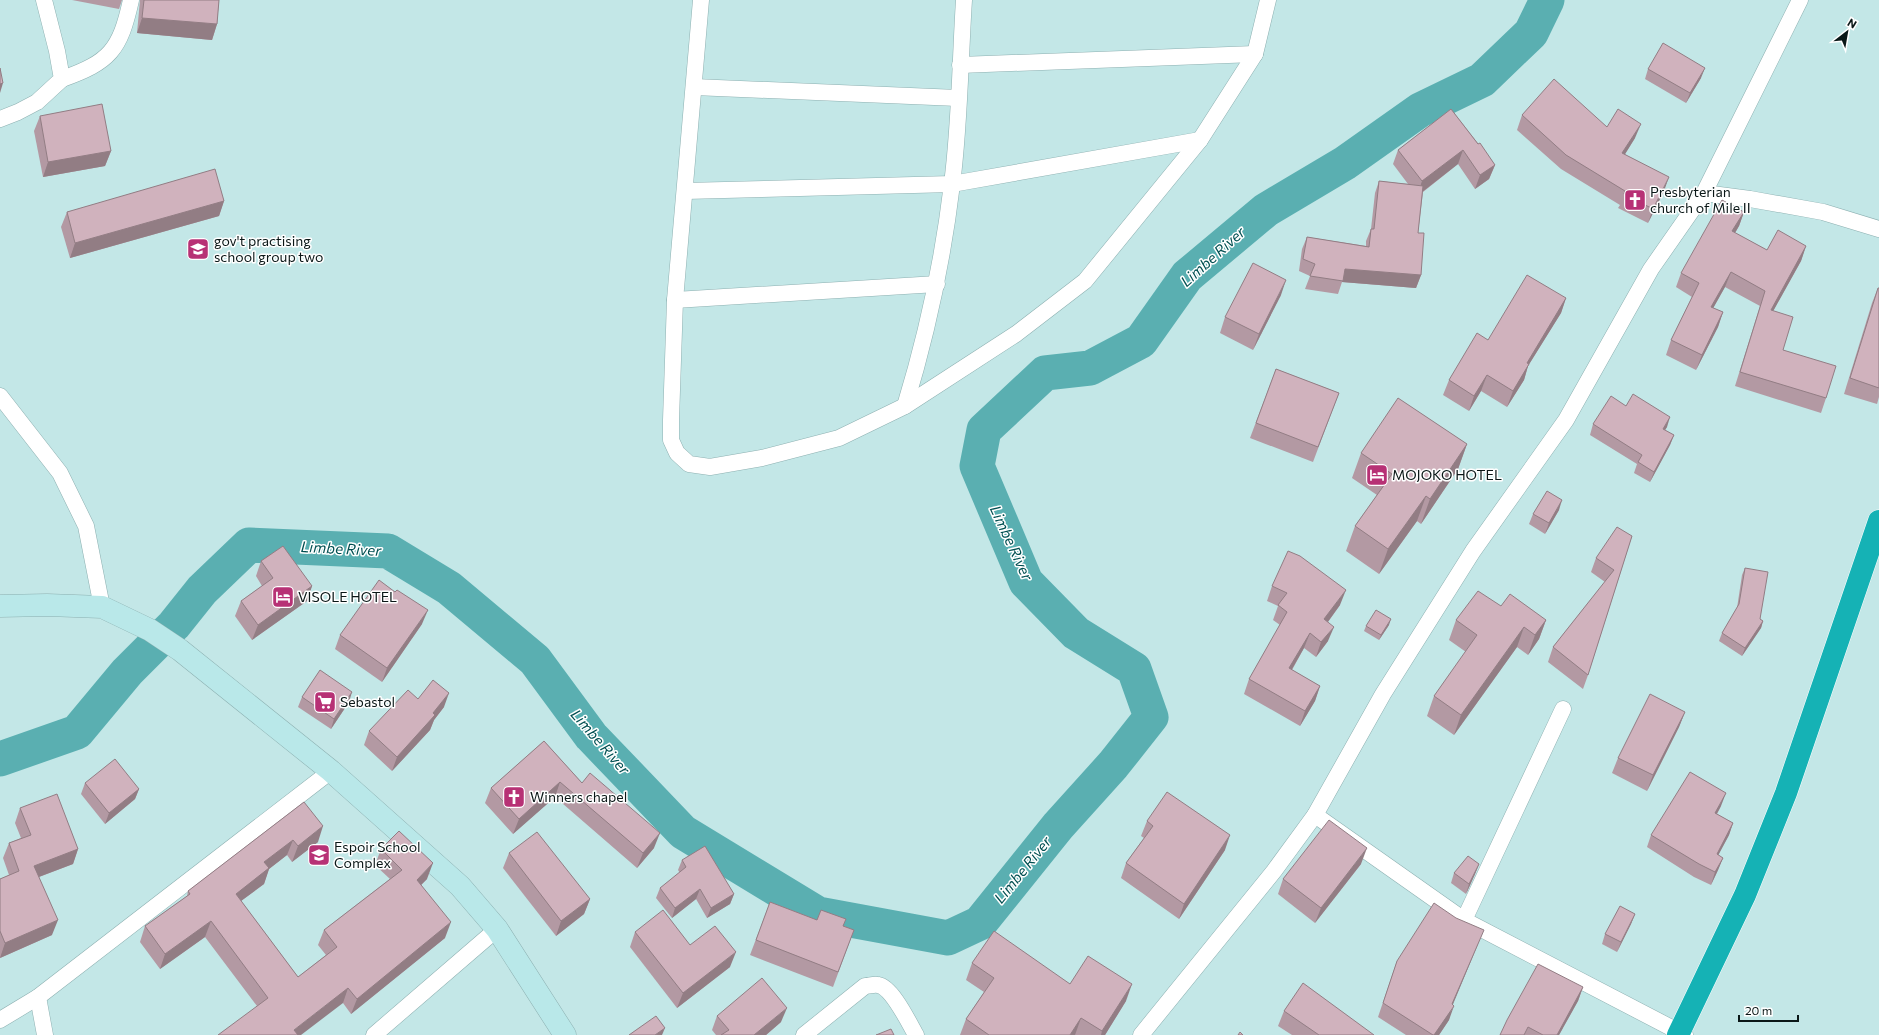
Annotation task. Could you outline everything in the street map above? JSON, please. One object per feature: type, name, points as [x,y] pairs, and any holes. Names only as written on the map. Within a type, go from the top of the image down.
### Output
[{"type":"highway","points":[[1681,1034],[1745,895],[1786,793],[1879,521]]},
{"type":"street","points":[[44,0],[57,51],[62,79]]},
{"type":"street","points":[[0,119],[37,102],[62,79],[90,68],[104,58],[116,45],[125,25],[131,0]]},
{"type":"street","points":[[701,0],[675,300],[671,440],[677,452],[689,464],[710,467],[762,458],[839,438],[905,406],[1016,334],[1085,281],[1200,140],[1255,54],[1268,0]]},
{"type":"street","points":[[905,406],[916,372],[937,284],[952,184],[964,0]]},
{"type":"street","points":[[1141,1035],[1274,871],[1315,815],[1383,694],[1473,551],[1566,420],[1651,269],[1704,192],[1800,0]]},
{"type":"street","points":[[960,65],[1255,54]]},
{"type":"street","points":[[694,88],[958,98]]},
{"type":"street","points":[[685,191],[952,184],[1200,140]]},
{"type":"street","points":[[1704,192],[1823,212],[1879,229]]},
{"type":"street","points":[[675,300],[937,284]]},
{"type":"street","points":[[0,396],[60,473],[86,526],[102,607]]},
{"type":"street","points":[[0,606],[47,605],[102,607],[150,630],[180,650],[330,771],[460,886],[497,929],[565,1035]]},
{"type":"street","points":[[1464,920],[1564,709]]},
{"type":"street","points":[[0,1020],[38,997],[330,771]]},
{"type":"street","points":[[1315,815],[1464,920],[1681,1034]]},
{"type":"street","points":[[374,1035],[497,929]]},
{"type":"street","points":[[804,1035],[866,986],[877,984],[884,987],[892,996],[916,1035]]},
{"type":"street","points":[[38,997],[45,1035]]},
{"type":"building","points":[[144,0],[219,0],[217,24],[142,18]]},
{"type":"building","points":[[1663,43],[1705,68],[1690,93],[1648,69]]},
{"type":"building","points":[[0,68],[3,83],[0,84]]},
{"type":"building","points":[[1554,79],[1607,127],[1618,109],[1641,124],[1622,153],[1669,177],[1653,209],[1624,194],[1625,191],[1566,155],[1522,115]]},
{"type":"building","points":[[102,104],[111,151],[48,162],[40,116]]},
{"type":"building","points":[[1451,109],[1478,144],[1480,143],[1495,165],[1480,175],[1463,150],[1422,181],[1398,150]]},
{"type":"building","points":[[215,169],[224,201],[75,243],[67,212]]},
{"type":"building","points":[[1379,181],[1423,186],[1418,233],[1424,233],[1421,275],[1345,269],[1343,281],[1310,276],[1315,264],[1303,259],[1307,237],[1369,247],[1371,229],[1374,229]]},
{"type":"building","points":[[1722,200],[1744,212],[1732,231],[1767,250],[1778,230],[1806,246],[1771,310],[1793,317],[1783,350],[1836,366],[1826,398],[1740,372],[1765,291],[1731,272],[1711,307],[1723,312],[1702,355],[1671,340],[1699,283],[1681,273]]},
{"type":"building","points":[[1253,263],[1286,280],[1259,334],[1225,317]]},
{"type":"building","points":[[1527,275],[1566,298],[1527,363],[1529,364],[1513,391],[1487,375],[1474,396],[1449,380],[1477,333],[1488,340]]},
{"type":"building","points":[[1879,288],[1879,388],[1850,378]]},
{"type":"building","points":[[1276,369],[1339,393],[1318,447],[1256,423]]},
{"type":"building","points":[[1633,394],[1670,417],[1663,429],[1674,435],[1654,472],[1638,462],[1642,455],[1593,424],[1611,396],[1626,406]]},
{"type":"building","points":[[1398,398],[1467,444],[1430,499],[1426,496],[1388,549],[1355,526],[1392,474],[1361,453]]},
{"type":"building","points":[[1547,491],[1562,500],[1549,523],[1533,514]]},
{"type":"building","points":[[1617,527],[1632,536],[1588,675],[1553,647],[1614,570],[1596,558]]},
{"type":"building","points":[[283,546],[312,586],[258,625],[241,601],[273,578],[261,561]]},
{"type":"building","points":[[1288,551],[1300,556],[1346,590],[1324,619],[1334,627],[1321,642],[1310,633],[1289,668],[1320,686],[1305,711],[1249,679],[1287,612],[1278,605],[1287,593],[1272,586]]},
{"type":"building","points":[[1745,568],[1768,572],[1760,619],[1763,621],[1745,648],[1722,633],[1739,604]]},
{"type":"building","points":[[379,580],[395,592],[397,590],[428,610],[387,668],[340,635]]},
{"type":"building","points":[[1478,591],[1501,606],[1510,594],[1546,620],[1535,635],[1524,627],[1461,715],[1434,696],[1477,635],[1456,620]]},
{"type":"building","points":[[1376,610],[1391,619],[1381,635],[1366,626]]},
{"type":"building","points":[[320,670],[352,692],[334,719],[302,697]]},
{"type":"building","points":[[433,680],[449,693],[433,713],[435,715],[397,757],[369,731],[408,690],[418,699]]},
{"type":"building","points":[[1650,694],[1685,712],[1653,775],[1618,758]]},
{"type":"building","points":[[544,741],[582,783],[590,773],[660,833],[643,853],[560,782],[519,819],[491,788]]},
{"type":"building","points":[[115,759],[139,789],[109,813],[85,783]]},
{"type":"building","points":[[1690,772],[1726,793],[1715,813],[1733,823],[1717,854],[1723,858],[1715,872],[1651,835]]},
{"type":"building","points":[[1167,792],[1230,835],[1184,904],[1126,863],[1153,826],[1147,821]]},
{"type":"building","points":[[57,794],[78,849],[34,866],[58,920],[5,943],[0,931],[0,879],[19,871],[9,843],[31,835],[20,808]]},
{"type":"building","points":[[304,802],[323,826],[298,846],[293,840],[264,862],[269,868],[236,894],[298,977],[337,947],[324,930],[402,870],[381,849],[399,831],[433,863],[417,880],[451,922],[357,999],[348,988],[294,1030],[298,1035],[218,1035],[268,998],[211,921],[165,954],[145,926],[190,894],[188,891]]},
{"type":"building","points":[[1329,820],[1367,848],[1321,908],[1283,879]]},
{"type":"building","points":[[537,832],[590,899],[561,921],[509,853]]},
{"type":"building","points":[[705,846],[734,894],[711,908],[700,889],[675,908],[660,888],[686,867],[682,860]]},
{"type":"building","points":[[1468,856],[1479,864],[1469,884],[1454,873]]},
{"type":"building","points":[[770,902],[817,920],[821,910],[846,919],[843,926],[854,930],[838,972],[756,940]]},
{"type":"building","points":[[1434,903],[1456,918],[1484,930],[1452,1004],[1454,1006],[1433,1035],[1383,1003],[1397,961]]},
{"type":"building","points":[[1620,906],[1635,914],[1621,942],[1605,934]]},
{"type":"building","points":[[663,910],[690,945],[715,926],[736,952],[683,993],[635,932]]},
{"type":"building","points":[[994,931],[1070,984],[1088,956],[1132,984],[1102,1031],[1081,1018],[1070,1035],[989,1035],[966,1019],[994,978],[972,963]]},
{"type":"building","points":[[1538,964],[1583,987],[1557,1035],[1543,1035],[1528,1027],[1524,1035],[1500,1035],[1507,1020]]},
{"type":"building","points":[[762,978],[787,1008],[754,1035],[721,1035],[729,1030],[717,1016]]},
{"type":"building","points":[[1303,983],[1374,1035],[1319,1035],[1284,1011]]},
{"type":"building","points":[[656,1016],[665,1028],[655,1035],[629,1035]]},
{"type":"building","points":[[891,1029],[894,1035],[876,1035]]},
{"type":"waterway","name":"Limbe River","points":[[0,759],[77,732],[127,672],[174,625],[202,590],[249,545],[388,551],[449,588],[535,660],[591,736],[683,832],[818,914],[948,938],[980,923],[1058,826],[1113,765],[1151,717],[1134,669],[1076,633],[1026,582],[977,466],[984,430],[1045,373],[1090,368],[1141,341],[1187,276],[1266,210],[1345,163],[1420,110],[1482,80],[1531,33],[1547,0]]},
{"type":"place","name":"Presbyterian church of Mile II","points":[[1635,200]]},
{"type":"place","name":"gov't practising school group two","points":[[198,249]]},
{"type":"place","name":"MOJOKO HOTEL","points":[[1377,475]]},
{"type":"place","name":"VISOLE HOTEL","points":[[283,597]]},
{"type":"place","name":"Sebastol","points":[[325,702]]},
{"type":"place","name":"Winners chapel","points":[[514,797]]},
{"type":"place","name":"Espoir School Complex","points":[[319,855]]}]
